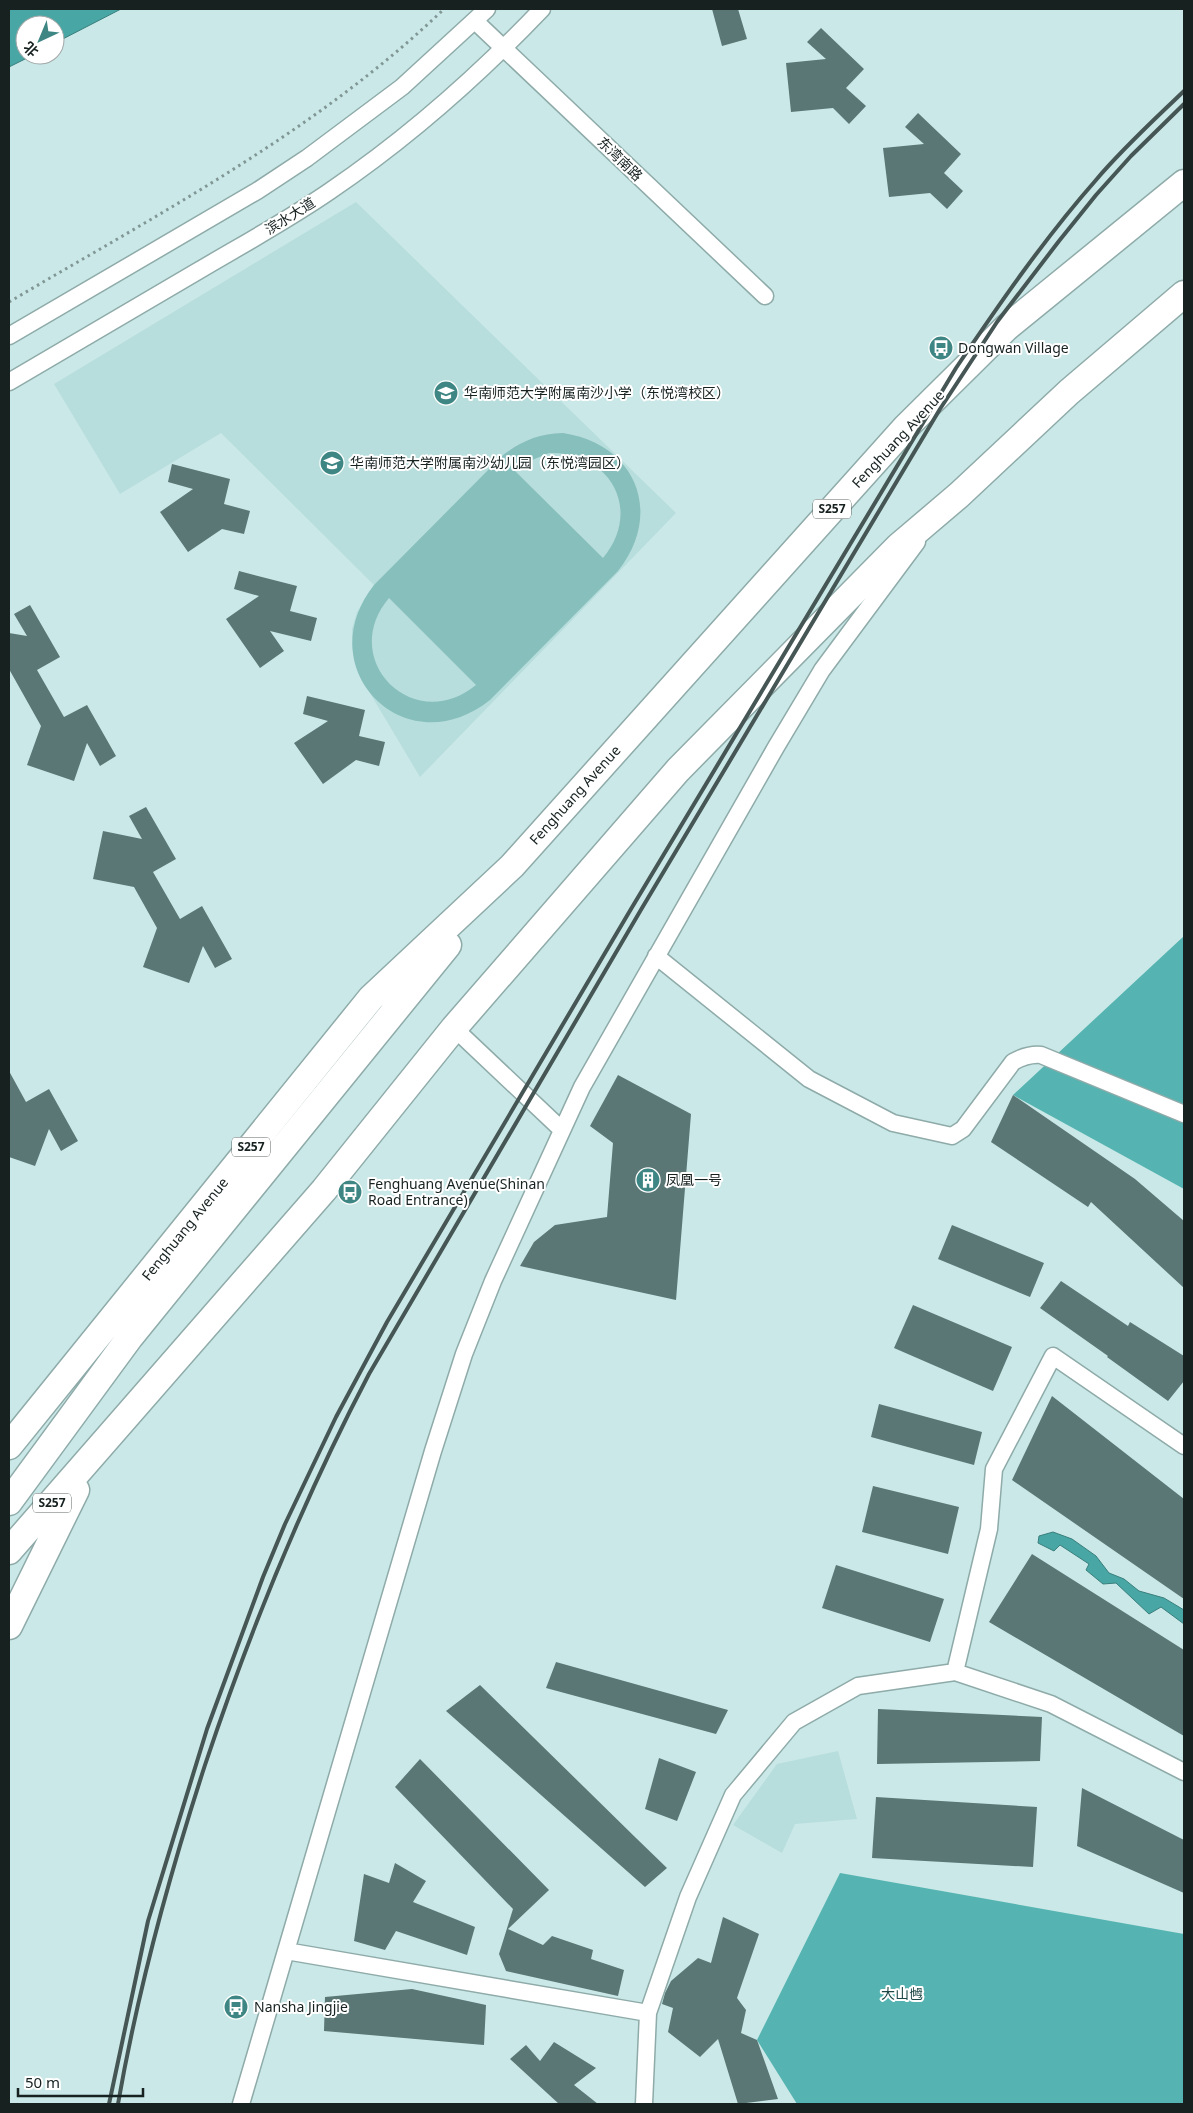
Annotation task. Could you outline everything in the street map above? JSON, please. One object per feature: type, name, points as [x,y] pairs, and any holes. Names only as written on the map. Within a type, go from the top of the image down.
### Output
[{"type":"main road","name":"Fenghuang Avenue","points":[[9,1446],[371,998],[512,866],[906,427],[1006,328],[1184,183]]},
{"type":"main road","name":"S257","points":[[9,1551],[324,1190],[454,1028],[678,770],[899,546],[959,495],[1069,392],[1184,294]]},
{"type":"main road","name":"S257","points":[[9,1502],[130,1337],[512,866]]},
{"type":"main road","points":[[9,1475],[130,1337]]},
{"type":"main road","points":[[9,1626],[94,1455]]},
{"type":"street","points":[[9,336],[257,190],[307,158],[402,87],[487,9]]},
{"type":"street","name":"滨水大道","points":[[9,382],[278,224],[330,191],[380,156],[427,118],[504,48],[542,9]]},
{"type":"street","name":"东湾南路","points":[[475,21],[765,296]]},
{"type":"street","points":[[241,2104],[430,1460],[464,1354],[493,1281],[582,1087],[822,670],[925,532],[959,495]]},
{"type":"street","points":[[656,956],[808,1079],[893,1123],[952,1136],[963,1129],[1013,1062],[1023,1056],[1034,1054],[1041,1055],[1184,1114]]},
{"type":"street","points":[[454,1028],[562,1130]]},
{"type":"street","points":[[955,1672],[989,1529],[994,1469],[1053,1356],[1184,1446]]},
{"type":"street","points":[[644,2104],[648,2013],[688,1897],[733,1795],[794,1722],[858,1686],[955,1672],[1051,1704],[1184,1772]]},
{"type":"street","points":[[286,1951],[648,2013]]},
{"type":"path","points":[[9,302],[242,165],[290,134],[383,64],[444,9]]},
{"type":"shaded area","points":[[9,9],[121,9],[65,38],[65,15],[15,15],[15,64],[9,67]]},
{"type":"shaded area","name":"华南师范大学附属南沙小学（东悦湾校区）","points":[[356,202],[676,513],[420,777],[361,678],[355,663],[352,629],[357,612],[374,585],[221,433],[120,494],[54,384]]},
{"type":"shaded area","points":[[563,433],[588,440],[609,451],[625,466],[635,484],[640,505],[639,527],[632,549],[618,571],[490,700],[458,718],[427,722],[399,715],[376,699],[360,676],[352,648],[357,617],[374,585],[502,456],[530,439]],"holes":[[[549,453],[570,455],[589,462],[603,473],[614,487],[620,503],[620,521],[615,540],[603,558],[515,471],[525,463]],[[389,598],[476,685],[452,698],[429,702],[408,696],[390,684],[377,666],[372,645],[375,622]]]},
{"type":"shaded area","points":[[1053,1532],[1072,1539],[1096,1556],[1109,1573],[1124,1579],[1139,1591],[1164,1598],[1184,1610],[1184,1624],[1161,1607],[1149,1614],[1116,1583],[1103,1584],[1086,1570],[1089,1564],[1060,1545],[1054,1551],[1038,1543],[1039,1536]]},
{"type":"shaded area","points":[[838,1751],[857,1819],[795,1824],[782,1853],[733,1825],[777,1764]]},
{"type":"green space","points":[[1184,936],[1184,1189],[1013,1095]]},
{"type":"green space","name":"大山乸","points":[[840,1873],[1184,1934],[1184,2104],[797,2104],[757,2040]]},
{"type":"building","points":[[712,9],[738,9],[747,39],[722,46]]},
{"type":"building","points":[[821,28],[864,69],[846,88],[866,106],[849,124],[833,108],[791,112],[786,63],[826,59],[807,42]]},
{"type":"building","points":[[918,113],[961,154],[944,173],[963,191],[947,209],[930,193],[889,197],[883,148],[924,144],[905,127]]},
{"type":"building","points":[[172,464],[230,479],[224,504],[250,511],[244,534],[222,529],[188,552],[160,512],[193,489],[168,482]]},
{"type":"building","points":[[239,571],[297,586],[290,611],[317,618],[311,641],[270,631],[284,651],[260,668],[226,619],[259,596],[234,589]]},
{"type":"building","points":[[30,605],[60,657],[37,670],[64,717],[87,705],[116,756],[100,766],[87,743],[74,781],[27,765],[41,726],[9,669],[9,633],[27,636],[14,614]]},
{"type":"building","points":[[307,696],[365,710],[359,736],[385,742],[379,766],[356,760],[323,784],[294,743],[328,721],[303,714]]},
{"type":"building","points":[[146,807],[176,859],[153,872],[180,919],[202,906],[232,959],[215,968],[203,946],[189,983],[143,967],[157,928],[134,887],[93,879],[103,831],[142,839],[129,816]]},
{"type":"building","points":[[9,1071],[26,1102],[49,1089],[78,1141],[61,1151],[49,1129],[35,1166],[9,1157]]},
{"type":"building","name":"凤凰一号","points":[[618,1075],[691,1114],[676,1300],[520,1266],[534,1242],[555,1225],[607,1217],[613,1143],[590,1126]]},
{"type":"building","points":[[1013,1095],[1135,1179],[1184,1221],[1184,1288],[1091,1202],[1088,1207],[991,1142]]},
{"type":"building","points":[[952,1225],[1044,1263],[1030,1297],[938,1259]]},
{"type":"building","points":[[1061,1281],[1128,1326],[1130,1322],[1184,1356],[1184,1381],[1168,1401],[1040,1308]]},
{"type":"building","points":[[913,1305],[1012,1347],[993,1391],[894,1348]]},
{"type":"building","points":[[1052,1396],[1184,1499],[1184,1599],[1012,1480]]},
{"type":"building","points":[[879,1404],[982,1432],[974,1465],[871,1437]]},
{"type":"building","points":[[873,1486],[959,1507],[948,1554],[862,1532]]},
{"type":"building","points":[[1032,1554],[1184,1650],[1184,1736],[989,1622]]},
{"type":"building","points":[[836,1565],[944,1599],[930,1642],[822,1608]]},
{"type":"building","points":[[556,1662],[728,1710],[716,1734],[546,1688]]},
{"type":"building","points":[[480,1685],[667,1868],[645,1887],[446,1711]]},
{"type":"building","points":[[878,1709],[1042,1717],[1040,1761],[877,1764]]},
{"type":"building","points":[[659,1758],[696,1772],[677,1821],[645,1809]]},
{"type":"building","points":[[420,1759],[549,1890],[508,1929],[543,1945],[552,1936],[593,1950],[591,1959],[624,1970],[618,1996],[506,1971],[499,1954],[513,1909],[395,1787]]},
{"type":"building","points":[[1082,1788],[1184,1840],[1184,1893],[1077,1846]]},
{"type":"building","points":[[876,1797],[1037,1807],[1033,1867],[872,1858]]},
{"type":"building","points":[[395,1863],[426,1881],[413,1902],[475,1927],[467,1955],[396,1931],[385,1950],[354,1941],[364,1874],[389,1883]]},
{"type":"building","points":[[723,1917],[759,1934],[737,1998],[746,2010],[741,2033],[757,2040],[778,2099],[738,2104],[718,2039],[700,2057],[668,2032],[673,2008],[662,2004],[665,1993],[671,1981],[698,1958],[711,1963]]},
{"type":"building","points":[[412,1989],[486,2005],[484,2045],[324,2031],[325,1997]]},
{"type":"building","points":[[554,2042],[596,2068],[574,2085],[598,2104],[559,2104],[510,2059],[526,2045],[540,2061]]},
{"type":"railway","points":[[109,2104],[148,1921],[207,1729],[263,1577],[285,1524],[336,1417],[387,1322],[631,909],[956,368],[989,319],[1058,225],[1106,168],[1184,91]]},
{"type":"railway","points":[[118,2104],[135,2018],[167,1891],[222,1715],[259,1615],[300,1517],[369,1374],[642,908],[940,409],[997,322],[1059,241],[1131,156],[1184,104]]},
{"type":"place","name":"Dongwan Village","points":[[941,348]]},
{"type":"place","name":"华南师范大学附属南沙小学（东悦湾校区）","points":[[446,393]]},
{"type":"place","name":"华南师范大学附属南沙幼儿园（东悦湾园区）","points":[[332,463]]},
{"type":"place","name":"凤凰一号","points":[[648,1180]]},
{"type":"place","name":"Fenghuang Avenue(Shinan Road Entrance)","points":[[350,1192]]},
{"type":"place","name":"Nansha Jingjie","points":[[236,2007]]}]
